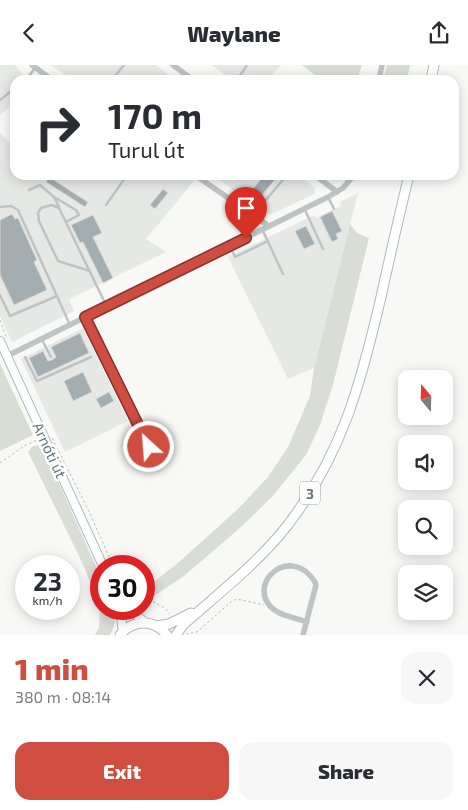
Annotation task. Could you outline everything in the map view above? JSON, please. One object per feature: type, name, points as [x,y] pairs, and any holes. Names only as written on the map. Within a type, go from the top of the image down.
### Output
[{"type":"main road","name":"3","points":[[178,632],[247,569],[287,526],[313,488],[334,449],[351,409],[362,375],[408,180]]},
{"type":"main road","name":"Arnóti út","points":[[4,342],[7,356],[47,434],[98,555]]},
{"type":"main road","name":"3","points":[[156,626],[174,621],[209,602]]},
{"type":"main road","points":[[121,620],[122,633]]},
{"type":"main road","points":[[142,620],[156,626],[167,635]]},
{"type":"main road","points":[[122,633],[133,625],[146,623]]},
{"type":"street","points":[[173,65],[186,75]]},
{"type":"street","points":[[34,67],[45,75]]},
{"type":"street","points":[[202,180],[269,226]]},
{"type":"street","points":[[321,180],[337,192]]},
{"type":"street","points":[[7,356],[305,209],[337,192],[351,180]]},
{"type":"street","points":[[85,317],[149,447]]},
{"type":"street","points":[[303,635],[307,623],[316,585],[312,578],[301,569],[290,565],[276,570],[266,584],[265,593],[271,607],[307,623]]},
{"type":"lane","points":[[116,75],[124,65]]},
{"type":"lane","points":[[0,100],[10,92]]},
{"type":"lane","points":[[106,205],[124,180]]},
{"type":"lane","points":[[254,215],[283,180]]},
{"type":"lane","points":[[29,190],[40,185],[54,197],[76,210],[79,215],[66,222]]},
{"type":"lane","points":[[54,197],[107,306]]},
{"type":"lane","points":[[328,197],[334,209]]},
{"type":"lane","points":[[59,208],[52,205],[39,210],[38,217],[42,229],[58,261],[90,271]]},
{"type":"lane","points":[[0,207],[10,206],[18,210],[70,325]]},
{"type":"lane","points":[[305,209],[323,249]]},
{"type":"lane","points":[[262,229],[283,274]]},
{"type":"lane","points":[[230,246],[235,257],[268,241]]},
{"type":"lane","points":[[0,295],[10,316],[57,296]]},
{"type":"lane","points":[[42,339],[51,357]]},
{"type":"lane","points":[[25,357],[37,381],[91,357]]},
{"type":"path","points":[[0,320],[7,334],[4,342]]},
{"type":"path","points":[[0,463],[24,446],[47,434],[88,509],[108,555]]},
{"type":"path","points":[[178,632],[189,635],[197,632],[232,601],[237,599],[271,607]]},
{"type":"path","points":[[155,603],[165,608],[174,621]]},
{"type":"shaded area","points":[[0,65],[15,65],[23,75],[10,75],[10,106],[0,115]]},
{"type":"shaded area","points":[[50,65],[156,65],[169,75],[65,75]]},
{"type":"shaded area","points":[[212,65],[281,65],[272,75],[225,75]]},
{"type":"shaded area","points":[[302,65],[362,65],[359,75],[315,75]]},
{"type":"shaded area","points":[[387,65],[410,65],[408,75],[384,75]]},
{"type":"shaded area","points":[[0,133],[10,143],[10,180],[194,181],[146,239],[166,252],[69,299],[74,311],[12,342],[0,316]]},
{"type":"shaded area","points":[[219,180],[305,180],[315,188],[314,194],[270,215]]},
{"type":"shaded area","points":[[358,193],[314,368],[288,379],[228,257],[314,215],[316,218],[341,206],[340,202]]},
{"type":"shaded area","points":[[350,224],[357,233],[369,238],[333,385],[320,425],[306,455],[271,498],[241,527],[184,576],[155,595],[155,581],[239,508],[268,477],[288,447],[310,396],[314,368]]},
{"type":"shaded area","points":[[83,328],[128,421],[65,452],[21,359]]},
{"type":"shaded area","points":[[0,364],[33,435],[0,451]]},
{"type":"shaded area","points":[[40,445],[91,555],[90,581],[80,555],[28,452],[33,446]]},
{"type":"shaded area","points":[[99,620],[114,620],[110,635],[95,635],[99,627]]},
{"type":"building","points":[[47,180],[54,180],[88,202],[85,207],[46,182]]},
{"type":"building","points":[[260,180],[275,180],[256,202],[248,195]]},
{"type":"building","points":[[163,189],[168,193],[155,209],[150,205]]},
{"type":"building","points":[[332,211],[342,231],[336,234],[338,239],[332,242],[320,217]]},
{"type":"building","points":[[12,214],[15,219],[18,218],[37,260],[34,262],[47,290],[14,305],[0,275],[0,220]]},
{"type":"building","points":[[93,215],[102,233],[93,237],[113,278],[103,283],[83,242],[80,243],[71,225]]},
{"type":"building","points":[[306,226],[315,244],[304,249],[295,231]]},
{"type":"building","points":[[80,333],[89,353],[38,377],[29,358],[43,351],[48,361],[52,360],[56,357],[51,347]]},
{"type":"building","points":[[83,372],[92,392],[73,401],[64,381]]},
{"type":"building","points":[[109,392],[114,401],[101,408],[96,399]]},
{"type":"route","points":[[149,447],[85,317],[246,238]]}]
